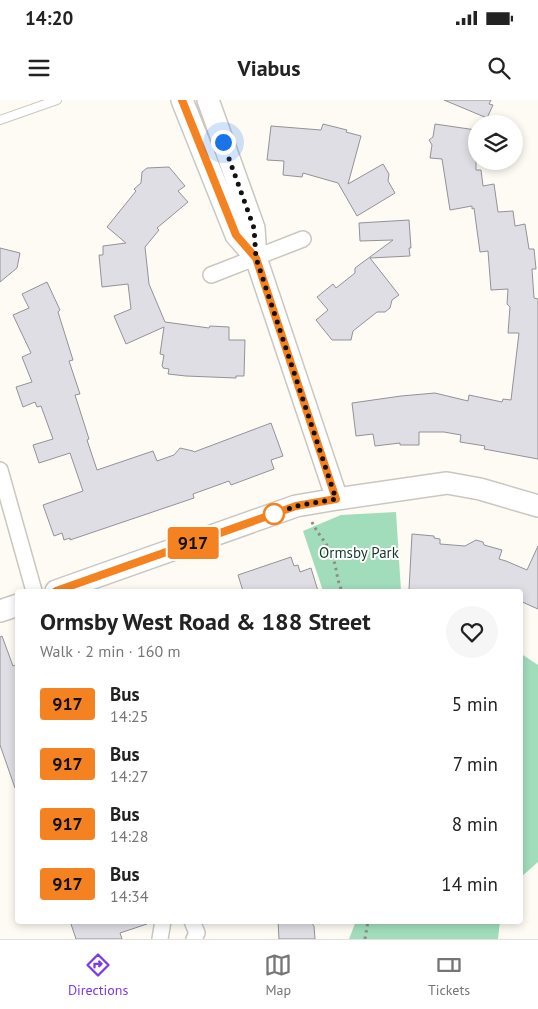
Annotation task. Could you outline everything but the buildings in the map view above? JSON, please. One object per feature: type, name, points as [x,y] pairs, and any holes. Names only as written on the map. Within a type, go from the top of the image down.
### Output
[{"type":"street","points":[[182,100],[236,235],[256,258]]},
{"type":"street","points":[[208,100],[254,228],[256,258],[336,499]]},
{"type":"street","points":[[211,275],[303,239]]},
{"type":"street","points":[[0,470],[33,589]]},
{"type":"street","points":[[62,589],[296,506],[336,499],[447,483],[480,489],[538,506]]},
{"type":"street","points":[[0,610],[15,606]]},
{"type":"street","points":[[160,939],[162,924]]},
{"type":"street","points":[[193,924],[197,933],[194,939]]},
{"type":"lane","points":[[0,120],[57,100]]},
{"type":"path","points":[[312,522],[330,550],[341,589]]},
{"type":"path","points":[[365,939],[368,924]]},
{"type":"green space","name":"Ormsby Park","points":[[396,512],[401,589],[322,589],[303,531],[341,515]]},
{"type":"green space","points":[[523,655],[538,665],[538,862],[523,875]]},
{"type":"green space","points":[[355,924],[500,924],[498,939],[349,939]]},
{"type":"bus line","name":"917","points":[[62,589],[296,506],[336,499],[256,258],[236,235],[182,100]]},
{"type":"route","points":[[223,142],[254,228],[256,258],[336,499],[296,506],[274,514]]}]
